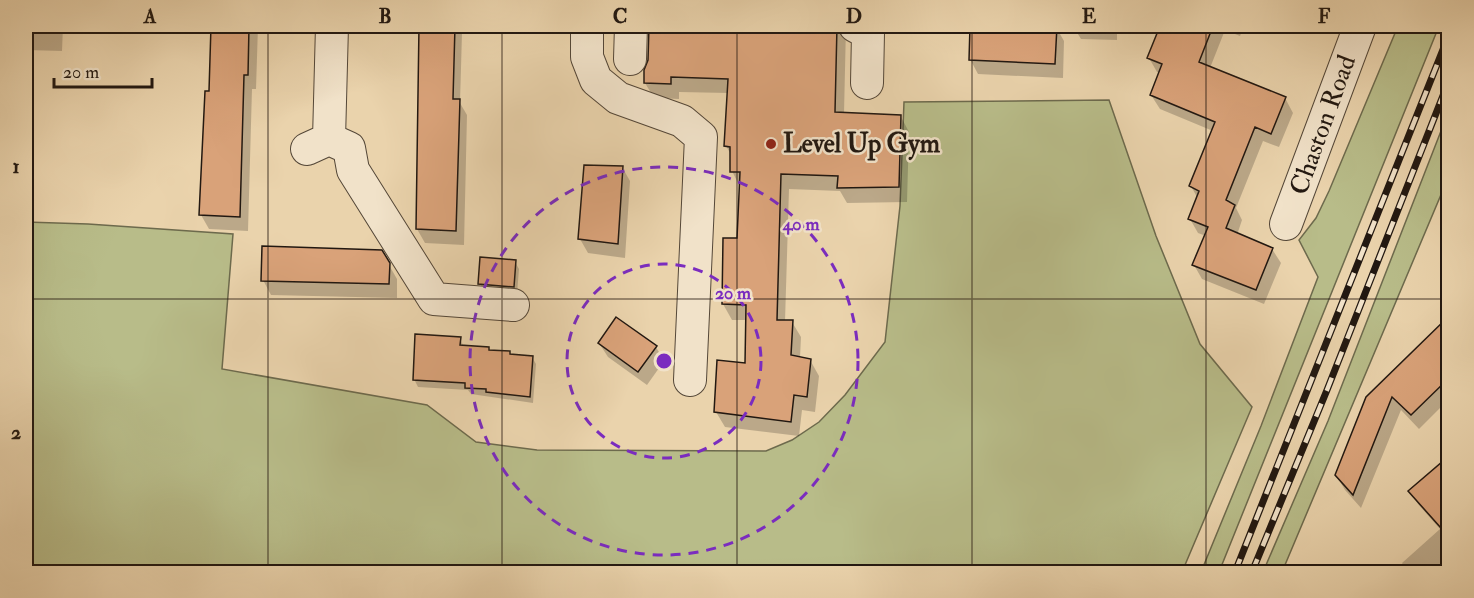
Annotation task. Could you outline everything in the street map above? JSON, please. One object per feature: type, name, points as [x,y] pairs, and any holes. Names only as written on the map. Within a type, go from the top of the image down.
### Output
[{"type":"street","points":[[332,26],[318,144],[349,148],[353,170],[434,299],[513,305]]},
{"type":"street","points":[[587,26],[587,57],[596,80],[618,98],[682,121],[701,137],[690,380]]},
{"type":"street","points":[[630,59],[631,26]]},
{"type":"street","points":[[855,26],[868,33],[867,83]]},
{"type":"street","name":"Chaston Road","points":[[1286,224],[1360,26]]},
{"type":"green space","points":[[1398,26],[1439,26],[1219,572],[1201,572],[1261,426],[1318,277],[1299,240],[1316,218],[1329,191]]},
{"type":"green space","points":[[1109,100],[1156,236],[1200,344],[1252,407],[1182,572],[26,572],[26,222],[233,234],[222,369],[427,405],[476,442],[537,450],[766,451],[792,440],[819,422],[845,395],[885,342],[900,206],[904,102]]},
{"type":"green space","points":[[1448,113],[1448,178],[1282,572],[1263,572],[1328,421]]},
{"type":"building","points":[[211,26],[249,26],[248,75],[244,75],[240,217],[199,215],[205,91],[209,91]]},
{"type":"building","points":[[419,26],[455,26],[453,99],[460,99],[456,231],[416,229]]},
{"type":"building","points":[[649,26],[671,26],[671,30],[769,33],[770,31],[805,32],[805,26],[837,26],[835,112],[901,115],[899,187],[837,188],[838,176],[781,174],[777,320],[793,320],[791,355],[811,359],[807,397],[794,395],[791,422],[714,412],[717,360],[745,363],[746,305],[722,304],[723,238],[737,238],[740,172],[730,172],[730,147],[724,146],[728,79],[671,77],[671,84],[644,83],[644,70],[648,60]]},
{"type":"building","points":[[970,26],[1057,26],[1055,64],[969,60]]},
{"type":"building","points":[[1160,26],[1213,26],[1199,62],[1286,97],[1271,134],[1255,127],[1226,200],[1235,205],[1226,228],[1273,248],[1256,290],[1192,265],[1208,227],[1188,219],[1199,191],[1189,186],[1215,122],[1150,95],[1162,64],[1147,58]]},
{"type":"building","points":[[584,165],[623,166],[618,244],[578,239]]},
{"type":"building","points":[[262,246],[382,250],[390,263],[389,284],[261,281]]},
{"type":"building","points":[[480,257],[516,260],[514,287],[478,284]]},
{"type":"building","points":[[1449,316],[1449,378],[1411,415],[1392,397],[1353,495],[1335,475],[1366,397]]},
{"type":"building","points":[[616,317],[657,346],[638,372],[598,343]]},
{"type":"building","points":[[415,334],[461,337],[460,345],[489,347],[489,350],[510,351],[510,354],[533,356],[530,397],[486,392],[486,389],[465,388],[465,383],[413,380]]},
{"type":"building","points":[[1449,456],[1449,537],[1408,491]]},
{"type":"railway","points":[[1235,572],[1448,37]]},
{"type":"railway","points":[[1252,572],[1327,390],[1448,83]]},
{"type":"place","name":"Level Up Gym","points":[[771,144]]}]
